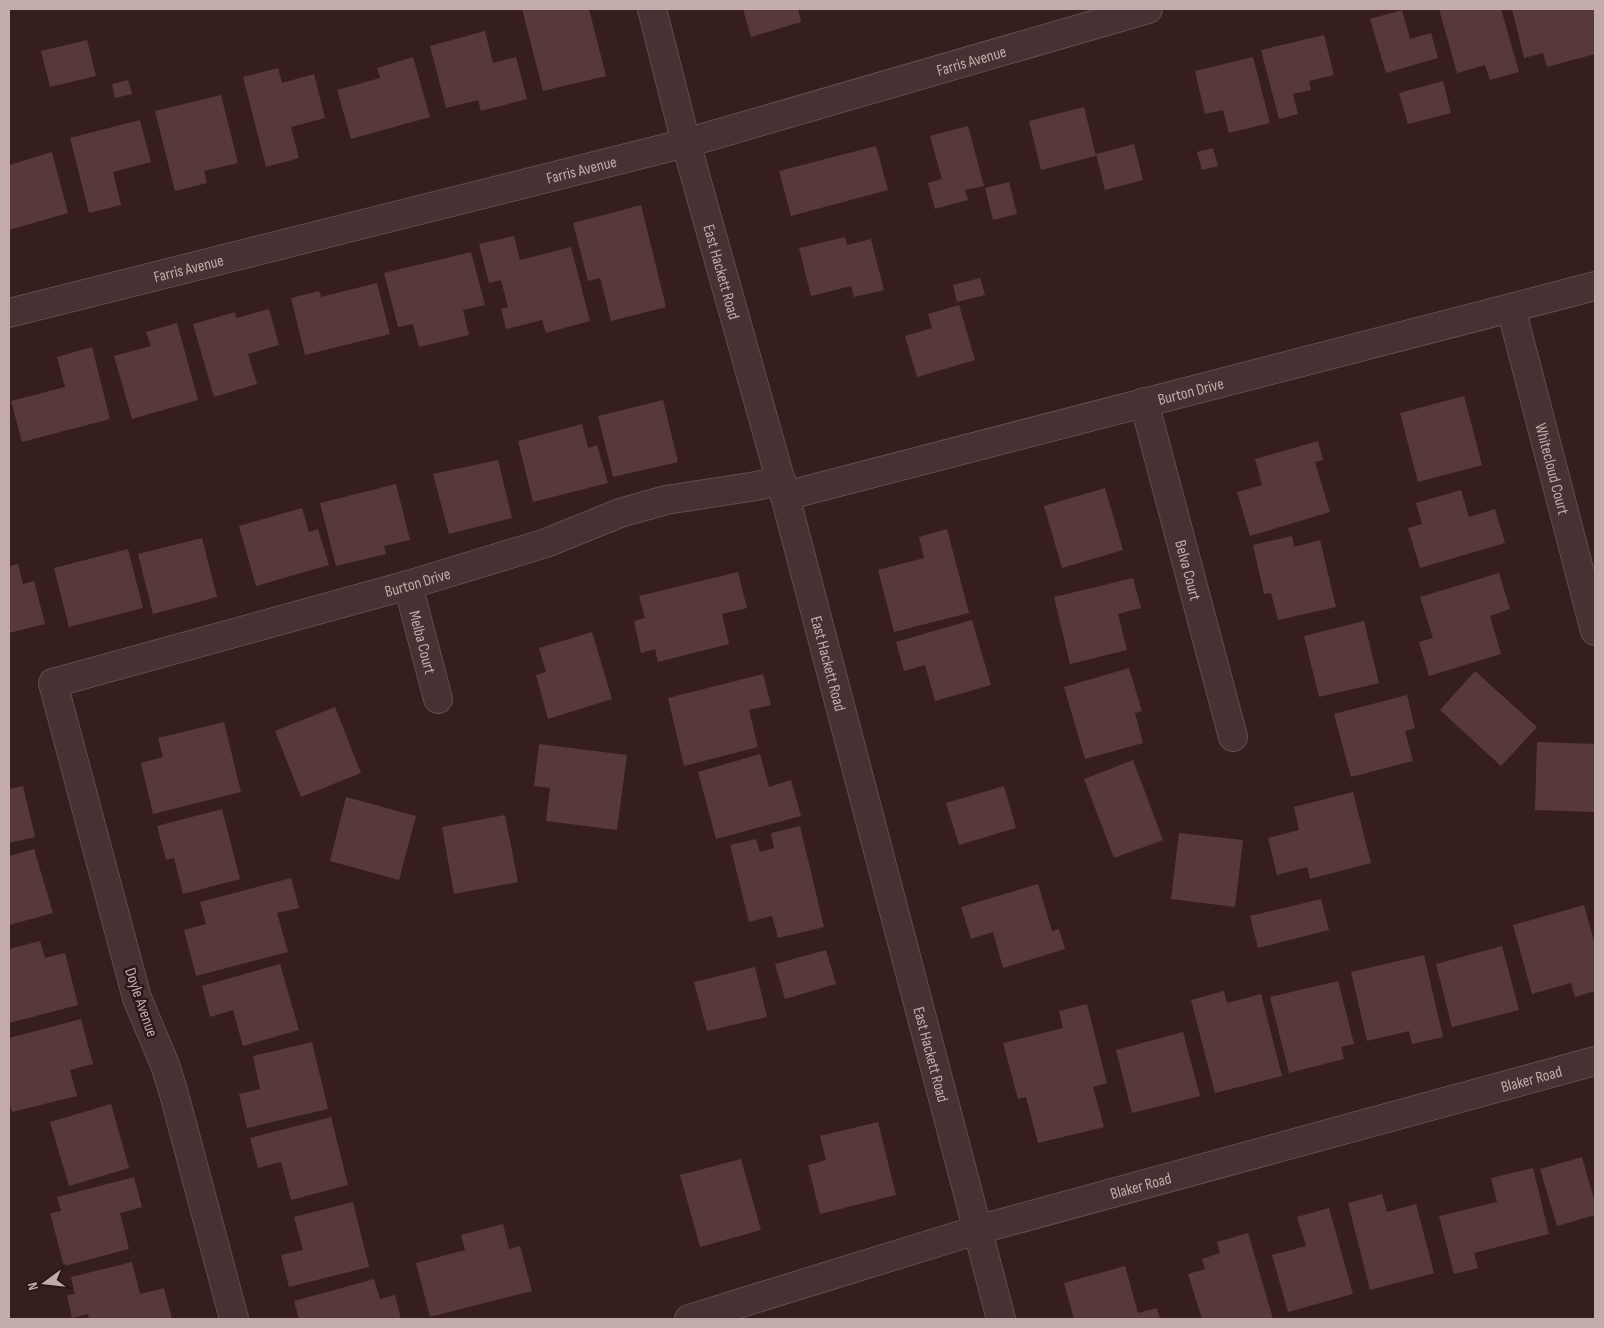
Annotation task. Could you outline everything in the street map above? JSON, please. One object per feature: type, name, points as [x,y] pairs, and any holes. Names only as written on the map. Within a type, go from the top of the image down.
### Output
[{"type":"street","name":"East Hackett Road","points":[[652,9],[686,143],[783,488],[1001,1319]]},
{"type":"street","name":"Farris Avenue","points":[[9,313],[686,143],[1148,9]]},
{"type":"street","name":"Burton Drive","points":[[53,683],[408,584],[546,543],[620,513],[666,500],[756,486],[783,488],[1144,402],[1595,286]]},
{"type":"street","name":"Whitecloud Court","points":[[1511,308],[1595,630]]},
{"type":"street","name":"Belva Court","points":[[1144,402],[1233,737]]},
{"type":"street","name":"Melba Court","points":[[408,584],[438,699]]},
{"type":"street","name":"Doyle Avenue","points":[[53,683],[137,998],[165,1065],[174,1094],[234,1319]]},
{"type":"street","name":"Blaker Road","points":[[689,1319],[978,1230],[1595,1061]]},
{"type":"building","points":[[522,9],[589,9],[606,76],[543,91]]},
{"type":"building","points":[[743,9],[798,9],[801,22],[751,37]]},
{"type":"building","points":[[1439,9],[1501,9],[1519,72],[1490,80],[1485,65],[1457,73]]},
{"type":"building","points":[[1512,9],[1595,9],[1595,54],[1547,67],[1543,53],[1524,58]]},
{"type":"building","points":[[1402,10],[1410,39],[1431,33],[1438,58],[1386,73],[1370,19]]},
{"type":"building","points":[[485,31],[493,63],[516,57],[527,99],[481,111],[478,100],[446,108],[430,46]]},
{"type":"building","points":[[1324,35],[1334,75],[1309,81],[1311,90],[1293,94],[1298,114],[1279,119],[1261,50]]},
{"type":"building","points":[[87,40],[96,76],[50,87],[41,51]]},
{"type":"building","points":[[413,57],[430,117],[351,139],[337,90],[380,78],[377,68]]},
{"type":"building","points":[[1253,57],[1270,123],[1229,133],[1223,110],[1205,114],[1195,71]]},
{"type":"building","points":[[278,68],[282,83],[314,74],[325,118],[291,127],[299,158],[266,167],[243,77]]},
{"type":"building","points":[[128,80],[132,94],[115,98],[112,84]]},
{"type":"building","points":[[1443,81],[1451,113],[1408,124],[1399,93]]},
{"type":"building","points":[[221,95],[238,163],[204,171],[207,183],[175,191],[155,111]]},
{"type":"building","points":[[1084,107],[1096,156],[1041,170],[1029,121]]},
{"type":"building","points":[[140,120],[151,162],[113,172],[121,205],[89,213],[70,138]]},
{"type":"building","points":[[968,126],[984,186],[965,190],[968,200],[935,209],[928,183],[942,179],[930,136]]},
{"type":"building","points":[[1134,144],[1143,180],[1105,190],[1096,154]]},
{"type":"building","points":[[876,146],[888,190],[791,216],[779,171]]},
{"type":"building","points":[[1213,148],[1218,166],[1202,170],[1197,152]]},
{"type":"building","points":[[52,152],[68,213],[9,230],[9,165]]},
{"type":"building","points":[[1009,182],[1017,214],[993,220],[985,188]]},
{"type":"building","points":[[641,205],[666,307],[611,321],[600,278],[588,281],[573,223]]},
{"type":"building","points":[[514,236],[520,260],[571,247],[590,321],[546,333],[542,320],[506,329],[501,309],[508,307],[501,280],[489,283],[479,244]]},
{"type":"building","points":[[845,237],[847,245],[871,239],[884,290],[854,297],[851,286],[811,296],[799,248]]},
{"type":"building","points":[[471,252],[485,305],[463,310],[469,335],[419,347],[413,324],[398,327],[384,273]]},
{"type":"building","points":[[980,278],[985,295],[957,302],[953,285]]},
{"type":"building","points":[[377,283],[390,334],[305,355],[291,298],[319,291],[321,297]]},
{"type":"building","points":[[959,305],[975,360],[917,377],[905,336],[932,328],[928,314]]},
{"type":"building","points":[[269,309],[279,345],[248,354],[257,384],[214,397],[193,324],[235,312],[236,318]]},
{"type":"building","points":[[177,323],[198,400],[132,419],[114,356],[151,346],[146,332]]},
{"type":"building","points":[[92,347],[110,419],[22,442],[11,401],[65,387],[57,357]]},
{"type":"building","points":[[1464,396],[1482,465],[1418,482],[1400,413]]},
{"type":"building","points":[[663,400],[678,462],[613,477],[598,416]]},
{"type":"building","points":[[582,424],[588,448],[597,445],[608,483],[533,502],[518,441]]},
{"type":"building","points":[[1318,441],[1323,460],[1315,462],[1330,512],[1250,536],[1237,492],[1262,485],[1255,459]]},
{"type":"building","points":[[498,460],[512,518],[449,534],[433,474]]},
{"type":"building","points":[[396,484],[410,540],[384,546],[386,554],[336,566],[320,503]]},
{"type":"building","points":[[1105,488],[1123,550],[1062,568],[1044,506]]},
{"type":"building","points":[[1461,490],[1469,517],[1495,509],[1505,543],[1420,568],[1408,528],[1422,524],[1416,503]]},
{"type":"building","points":[[302,508],[309,532],[318,529],[329,565],[256,586],[239,526]]},
{"type":"building","points":[[947,529],[969,613],[894,632],[878,570],[924,558],[919,537]]},
{"type":"building","points":[[1292,536],[1294,547],[1320,540],[1336,607],[1278,620],[1271,593],[1264,594],[1253,545]]},
{"type":"building","points":[[202,538],[217,597],[153,614],[138,554]]},
{"type":"building","points":[[128,549],[143,608],[69,627],[54,568]]},
{"type":"building","points":[[18,564],[23,584],[34,581],[45,624],[9,633],[9,566]]},
{"type":"building","points":[[738,572],[747,608],[722,614],[729,644],[658,662],[655,649],[641,653],[634,621],[645,618],[639,596]]},
{"type":"building","points":[[1499,573],[1510,609],[1490,616],[1501,654],[1429,676],[1419,642],[1433,638],[1420,597]]},
{"type":"building","points":[[1133,578],[1141,608],[1118,614],[1127,650],[1070,664],[1054,597]]},
{"type":"building","points":[[972,620],[991,685],[935,701],[925,665],[904,671],[896,642]]},
{"type":"building","points":[[1364,621],[1379,683],[1319,697],[1304,636]]},
{"type":"building","points":[[592,632],[612,699],[548,719],[536,675],[546,672],[539,648]]},
{"type":"building","points":[[1129,668],[1142,711],[1135,713],[1143,743],[1085,759],[1064,687]]},
{"type":"building","points":[[1475,671],[1537,727],[1501,766],[1440,710]]},
{"type":"building","points":[[763,674],[771,705],[749,710],[758,747],[684,766],[668,698]]},
{"type":"building","points":[[1407,695],[1415,728],[1405,731],[1413,761],[1351,777],[1334,714]]},
{"type":"building","points":[[335,707],[361,773],[301,797],[275,731]]},
{"type":"building","points":[[224,722],[241,792],[153,814],[141,763],[163,757],[158,738]]},
{"type":"building","points":[[1537,742],[1595,744],[1595,812],[1535,810]]},
{"type":"building","points":[[539,744],[627,755],[617,830],[546,821],[550,788],[534,786]]},
{"type":"building","points":[[760,754],[769,787],[791,780],[801,816],[716,839],[698,772]]},
{"type":"building","points":[[1133,760],[1163,840],[1114,858],[1084,779]]},
{"type":"building","points":[[23,786],[35,837],[9,843],[9,789]]},
{"type":"building","points":[[1004,786],[1016,828],[959,845],[946,803]]},
{"type":"building","points":[[1353,792],[1371,863],[1310,879],[1307,867],[1277,875],[1268,838],[1299,830],[1294,807]]},
{"type":"building","points":[[346,797],[416,816],[399,880],[330,861]]},
{"type":"building","points":[[222,809],[240,879],[183,894],[174,858],[166,860],[157,826]]},
{"type":"building","points":[[505,815],[518,882],[454,894],[442,827]]},
{"type":"building","points":[[800,826],[824,927],[778,938],[772,916],[749,922],[730,845],[756,839],[760,852],[774,848],[771,833]]},
{"type":"building","points":[[1179,833],[1243,840],[1235,907],[1171,899]]},
{"type":"building","points":[[34,849],[53,913],[9,925],[9,856]]},
{"type":"building","points":[[291,878],[299,908],[277,913],[288,952],[196,976],[184,930],[206,924],[200,902]]},
{"type":"building","points":[[1038,884],[1052,931],[1059,929],[1065,949],[1003,968],[993,932],[971,939],[961,907]]},
{"type":"building","points":[[1321,899],[1329,930],[1258,948],[1250,916]]},
{"type":"building","points":[[1584,905],[1595,945],[1595,991],[1575,997],[1571,983],[1532,994],[1513,925]]},
{"type":"building","points":[[40,941],[45,958],[65,953],[78,1005],[9,1023],[9,949]]},
{"type":"building","points":[[1502,946],[1519,1010],[1452,1027],[1436,964]]},
{"type":"building","points":[[826,950],[836,984],[785,999],[775,964]]},
{"type":"building","points":[[1424,955],[1443,1037],[1412,1044],[1409,1031],[1367,1041],[1351,972]]},
{"type":"building","points":[[280,964],[299,1030],[243,1046],[233,1010],[210,1017],[202,986]]},
{"type":"building","points":[[755,967],[767,1017],[707,1031],[694,982]]},
{"type":"building","points":[[1338,981],[1354,1044],[1341,1047],[1344,1059],[1289,1073],[1270,997]]},
{"type":"building","points":[[1224,991],[1227,1003],[1261,994],[1282,1076],[1215,1093],[1191,1000]]},
{"type":"building","points":[[1087,1004],[1107,1083],[1093,1087],[1104,1127],[1038,1143],[1026,1097],[1018,1099],[1003,1043],[1063,1028],[1059,1011]]},
{"type":"building","points":[[81,1019],[93,1064],[70,1070],[77,1096],[12,1112],[9,1102],[9,1038]]},
{"type":"building","points":[[1183,1032],[1200,1096],[1132,1113],[1116,1050]]},
{"type":"building","points":[[312,1042],[328,1109],[247,1128],[239,1094],[260,1089],[253,1056]]},
{"type":"building","points":[[111,1104],[129,1168],[69,1186],[50,1122]]},
{"type":"building","points":[[331,1117],[348,1185],[291,1200],[281,1162],[258,1168],[250,1138]]},
{"type":"building","points":[[878,1122],[896,1195],[820,1214],[808,1165],[826,1160],[820,1136]]},
{"type":"building","points":[[1582,1157],[1595,1203],[1595,1215],[1557,1226],[1540,1169]]},
{"type":"building","points":[[741,1159],[761,1230],[700,1247],[680,1175]]},
{"type":"building","points":[[1533,1168],[1549,1234],[1474,1253],[1478,1268],[1454,1274],[1439,1216],[1497,1202],[1491,1178]]},
{"type":"building","points":[[134,1177],[142,1207],[120,1213],[129,1249],[64,1266],[50,1213],[61,1211],[57,1197]]},
{"type":"building","points":[[1382,1194],[1387,1212],[1416,1204],[1434,1273],[1370,1290],[1348,1203]]},
{"type":"building","points":[[353,1202],[369,1267],[289,1287],[281,1255],[303,1250],[294,1217]]},
{"type":"building","points":[[1329,1208],[1353,1294],[1288,1312],[1272,1255],[1306,1246],[1297,1217]]},
{"type":"building","points":[[503,1224],[509,1249],[520,1246],[532,1291],[430,1317],[416,1263],[465,1250],[461,1235]]},
{"type":"building","points":[[1248,1233],[1273,1319],[1202,1319],[1188,1274],[1205,1269],[1202,1259],[1220,1253],[1217,1242]]},
{"type":"building","points":[[132,1262],[140,1294],[164,1288],[172,1319],[89,1319],[88,1314],[72,1318],[67,1295],[75,1294],[71,1277]]},
{"type":"building","points":[[1125,1266],[1138,1313],[1157,1308],[1160,1319],[1074,1319],[1064,1283]]},
{"type":"building","points":[[374,1279],[380,1299],[395,1295],[401,1319],[299,1319],[294,1301]]}]
